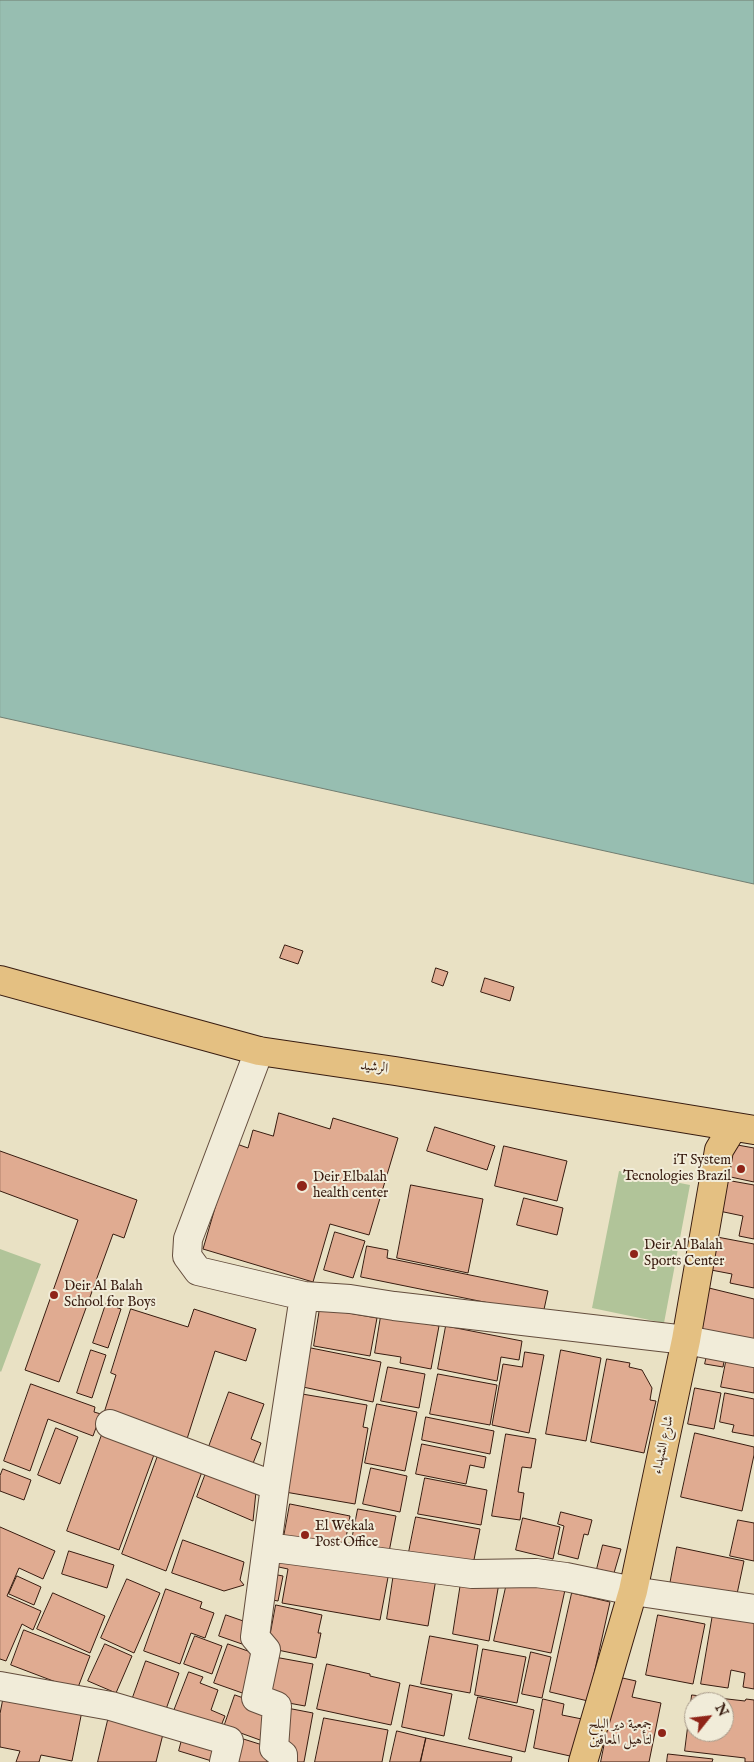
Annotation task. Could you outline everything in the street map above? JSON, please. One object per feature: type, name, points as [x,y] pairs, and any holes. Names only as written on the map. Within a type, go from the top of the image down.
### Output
[{"type":"main road","name":"الرشيد","points":[[0,980],[259,1051],[394,1071],[743,1129]]},
{"type":"main road","name":"شارع الشهداء","points":[[583,1762],[633,1592],[686,1340],[719,1150],[743,1129]]},
{"type":"street","points":[[259,1051],[188,1239],[187,1256],[198,1272],[304,1296],[350,1299],[394,1306],[686,1340],[754,1353]]},
{"type":"street","points":[[282,1762],[283,1755],[274,1748],[277,1706],[256,1698],[266,1650],[255,1638],[266,1547],[304,1296]]},
{"type":"street","points":[[110,1424],[275,1486]]},
{"type":"street","points":[[266,1547],[472,1574],[536,1573],[566,1577],[633,1592],[754,1609]]},
{"type":"street","points":[[0,1686],[111,1706],[229,1742],[224,1762]]},
{"type":"green space","points":[[619,1171],[690,1185],[664,1323],[592,1308]]},
{"type":"green space","points":[[0,1249],[41,1264],[1,1372],[0,1371]]},
{"type":"water","points":[[0,0],[754,0],[754,884],[0,717]]},
{"type":"building","points":[[285,945],[303,951],[298,964],[280,958]]},
{"type":"building","points":[[436,968],[448,972],[443,986],[432,982]]},
{"type":"building","points":[[485,978],[514,987],[510,1001],[481,992]]},
{"type":"building","name":"Deir Elbalah health center","points":[[279,1113],[330,1129],[333,1118],[398,1138],[369,1235],[330,1224],[313,1282],[203,1249],[234,1143],[248,1148],[253,1130],[273,1136]]},
{"type":"building","points":[[435,1127],[495,1146],[487,1170],[427,1151]]},
{"type":"building","name":"iT System Tecnologies Brazil","points":[[732,1144],[754,1148],[754,1182],[726,1176]]},
{"type":"building","points":[[504,1146],[567,1161],[557,1201],[495,1186]]},
{"type":"building","points":[[0,1151],[137,1200],[124,1238],[113,1234],[59,1382],[25,1370],[78,1220],[0,1191]]},
{"type":"building","points":[[726,1180],[754,1185],[754,1239],[739,1236],[743,1216],[719,1211]]},
{"type":"building","points":[[411,1185],[483,1199],[468,1273],[397,1258]]},
{"type":"building","points":[[524,1198],[563,1208],[557,1235],[517,1225]]},
{"type":"building","points":[[335,1232],[365,1241],[353,1278],[324,1270]]},
{"type":"building","points":[[717,1237],[754,1244],[754,1288],[730,1283],[732,1274],[711,1270]]},
{"type":"building","points":[[367,1246],[388,1250],[387,1258],[548,1291],[543,1314],[361,1277]]},
{"type":"building","points":[[709,1288],[754,1299],[754,1343],[699,1329]]},
{"type":"building","points":[[106,1304],[121,1309],[108,1348],[93,1343]]},
{"type":"building","points":[[320,1308],[377,1318],[370,1356],[314,1346]]},
{"type":"building","points":[[131,1309],[188,1327],[194,1309],[256,1329],[246,1361],[215,1351],[186,1442],[103,1416],[116,1375],[111,1373]]},
{"type":"building","points":[[381,1316],[439,1326],[431,1369],[400,1363],[401,1357],[375,1353]]},
{"type":"building","points":[[446,1326],[522,1341],[519,1360],[501,1357],[497,1381],[438,1369]]},
{"type":"building","points":[[311,1348],[381,1362],[373,1402],[303,1387]]},
{"type":"building","points":[[91,1350],[106,1355],[92,1398],[77,1393]]},
{"type":"building","points":[[561,1350],[601,1358],[586,1441],[546,1434]]},
{"type":"building","points":[[708,1351],[725,1355],[723,1367],[705,1364]]},
{"type":"building","points":[[525,1352],[544,1355],[529,1433],[492,1425],[503,1364],[522,1367]]},
{"type":"building","points":[[728,1352],[754,1358],[754,1393],[721,1387]]},
{"type":"building","points":[[607,1359],[630,1363],[629,1367],[642,1370],[652,1388],[650,1400],[656,1401],[644,1453],[591,1442]]},
{"type":"building","points":[[388,1367],[425,1374],[419,1408],[381,1401]]},
{"type":"building","points":[[438,1374],[497,1385],[490,1425],[430,1414]]},
{"type":"building","points":[[31,1384],[95,1407],[94,1412],[101,1414],[93,1436],[48,1419],[30,1471],[4,1461]]},
{"type":"building","points":[[695,1388],[721,1393],[714,1429],[688,1424]]},
{"type":"building","points":[[229,1392],[264,1404],[251,1439],[261,1443],[250,1471],[207,1452]]},
{"type":"building","points":[[725,1393],[754,1399],[754,1436],[732,1432],[734,1425],[720,1422]]},
{"type":"building","points":[[302,1394],[367,1405],[363,1427],[368,1428],[355,1504],[285,1492]]},
{"type":"building","points":[[377,1404],[417,1412],[405,1471],[365,1463]]},
{"type":"building","points":[[426,1417],[494,1431],[490,1454],[422,1440]]},
{"type":"building","points":[[56,1428],[78,1437],[60,1484],[38,1475]]},
{"type":"building","points":[[103,1432],[155,1452],[119,1550],[67,1531]]},
{"type":"building","points":[[695,1433],[754,1447],[742,1511],[681,1497]]},
{"type":"building","points":[[506,1434],[536,1439],[531,1468],[522,1467],[518,1492],[524,1493],[520,1520],[492,1516]]},
{"type":"building","points":[[422,1444],[486,1457],[484,1468],[470,1465],[466,1484],[416,1474]]},
{"type":"building","points":[[159,1453],[203,1469],[166,1571],[122,1554]]},
{"type":"building","points":[[209,1465],[257,1482],[253,1521],[197,1497]]},
{"type":"building","points":[[371,1468],[407,1476],[400,1512],[363,1504]]},
{"type":"building","points":[[3,1469],[31,1480],[24,1500],[0,1491],[0,1476]]},
{"type":"building","points":[[425,1478],[487,1490],[481,1525],[418,1514]]},
{"type":"building","points":[[290,1504],[350,1516],[343,1554],[283,1542]]},
{"type":"building","points":[[358,1509],[396,1516],[389,1552],[351,1545]]},
{"type":"building","points":[[561,1512],[592,1520],[588,1535],[584,1534],[578,1559],[558,1554],[564,1526],[558,1524]]},
{"type":"building","points":[[416,1517],[480,1529],[472,1570],[408,1557]]},
{"type":"building","points":[[523,1518],[560,1527],[553,1559],[516,1550]]},
{"type":"building","points":[[738,1520],[754,1523],[754,1561],[730,1556]]},
{"type":"building","points":[[0,1527],[55,1551],[43,1579],[19,1568],[7,1596],[41,1611],[33,1630],[22,1624],[6,1661],[0,1659]]},
{"type":"building","points":[[183,1540],[244,1562],[240,1580],[244,1585],[224,1591],[172,1573]]},
{"type":"building","points":[[603,1545],[621,1549],[614,1573],[597,1569]]},
{"type":"building","points":[[677,1547],[744,1561],[737,1594],[669,1590]]},
{"type":"building","points":[[69,1551],[114,1565],[107,1588],[62,1574]]},
{"type":"building","points":[[276,1552],[389,1572],[380,1620],[282,1603],[288,1569],[274,1566]]},
{"type":"building","points":[[395,1566],[437,1573],[428,1626],[387,1619]]},
{"type":"building","points":[[267,1573],[283,1576],[278,1601],[262,1598]]},
{"type":"building","points":[[17,1576],[41,1587],[34,1605],[9,1594]]},
{"type":"building","points":[[462,1576],[499,1583],[489,1641],[453,1634]]},
{"type":"building","points":[[508,1578],[565,1590],[551,1653],[494,1641]]},
{"type":"building","points":[[127,1579],[160,1593],[134,1653],[101,1638]]},
{"type":"building","points":[[166,1589],[202,1602],[200,1608],[214,1613],[205,1638],[191,1633],[180,1664],[144,1651]]},
{"type":"building","points":[[53,1593],[105,1616],[90,1653],[37,1629]]},
{"type":"building","points":[[572,1593],[610,1602],[588,1701],[550,1692]]},
{"type":"building","points":[[276,1605],[322,1615],[316,1658],[268,1648]]},
{"type":"building","points":[[714,1608],[754,1615],[754,1689],[743,1687],[745,1673],[731,1670],[728,1688],[701,1684]]},
{"type":"building","points":[[226,1615],[249,1623],[242,1644],[219,1636]]},
{"type":"building","points":[[658,1615],[705,1624],[693,1684],[646,1675]]},
{"type":"building","points":[[24,1630],[90,1656],[77,1690],[11,1665]]},
{"type":"building","points":[[195,1636],[222,1646],[212,1674],[184,1664]]},
{"type":"building","points":[[430,1636],[478,1645],[470,1693],[421,1684]]},
{"type":"building","points":[[105,1644],[132,1656],[116,1693],[88,1681]]},
{"type":"building","points":[[228,1644],[262,1656],[248,1695],[214,1683]]},
{"type":"building","points":[[483,1649],[526,1657],[517,1703],[475,1695]]},
{"type":"building","points":[[531,1652],[551,1657],[542,1698],[522,1694]]},
{"type":"building","points":[[269,1656],[313,1664],[305,1706],[261,1698]]},
{"type":"building","points":[[146,1661],[179,1673],[165,1712],[132,1700]]},
{"type":"building","points":[[327,1664],[400,1683],[391,1725],[317,1709]]},
{"type":"building","points":[[189,1672],[203,1677],[200,1683],[218,1690],[211,1710],[225,1716],[218,1733],[172,1716]]},
{"type":"building","points":[[618,1677],[636,1681],[632,1697],[661,1703],[649,1762],[601,1762]]},
{"type":"building","points":[[410,1685],[452,1694],[444,1736],[402,1727]]},
{"type":"building","points":[[5,1690],[83,1706],[72,1761],[41,1755],[39,1762],[16,1762],[20,1751],[0,1747],[0,1714]]},
{"type":"building","points":[[235,1695],[271,1708],[260,1740],[224,1727]]},
{"type":"building","points":[[478,1697],[534,1710],[525,1752],[469,1739]]},
{"type":"building","points":[[543,1699],[564,1704],[562,1715],[587,1720],[579,1758],[534,1748]]},
{"type":"building","points":[[734,1700],[754,1700],[754,1762],[745,1762],[745,1758],[685,1751],[686,1742],[734,1742]]},
{"type":"building","points":[[287,1708],[313,1713],[304,1762],[288,1762],[280,1748]]},
{"type":"building","points":[[109,1716],[164,1730],[156,1762],[98,1762]]},
{"type":"building","points":[[324,1718],[388,1730],[382,1762],[315,1762]]},
{"type":"building","points":[[397,1731],[426,1738],[420,1762],[390,1762]]},
{"type":"building","points":[[184,1732],[220,1743],[215,1762],[179,1751]]},
{"type":"building","points":[[237,1737],[272,1748],[267,1762],[230,1762]]},
{"type":"building","points":[[426,1738],[512,1757],[511,1762],[421,1762]]},
{"type":"building","points":[[668,1754],[713,1759],[712,1762],[667,1762]]},
{"type":"place","name":"iT System Tecnologies Brazil","points":[[741,1169]]},
{"type":"place","name":"Deir Elbalah health center","points":[[302,1186]]},
{"type":"place","name":"Deir Al Balah Sports Center","points":[[634,1254]]},
{"type":"place","name":"Deir Al Balah School for Boys","points":[[54,1295]]},
{"type":"place","name":"El Wekala Post Office","points":[[305,1535]]},
{"type":"place","name":"جمعية دير البلح لتأهيل المعاقين","points":[[662,1733]]}]
